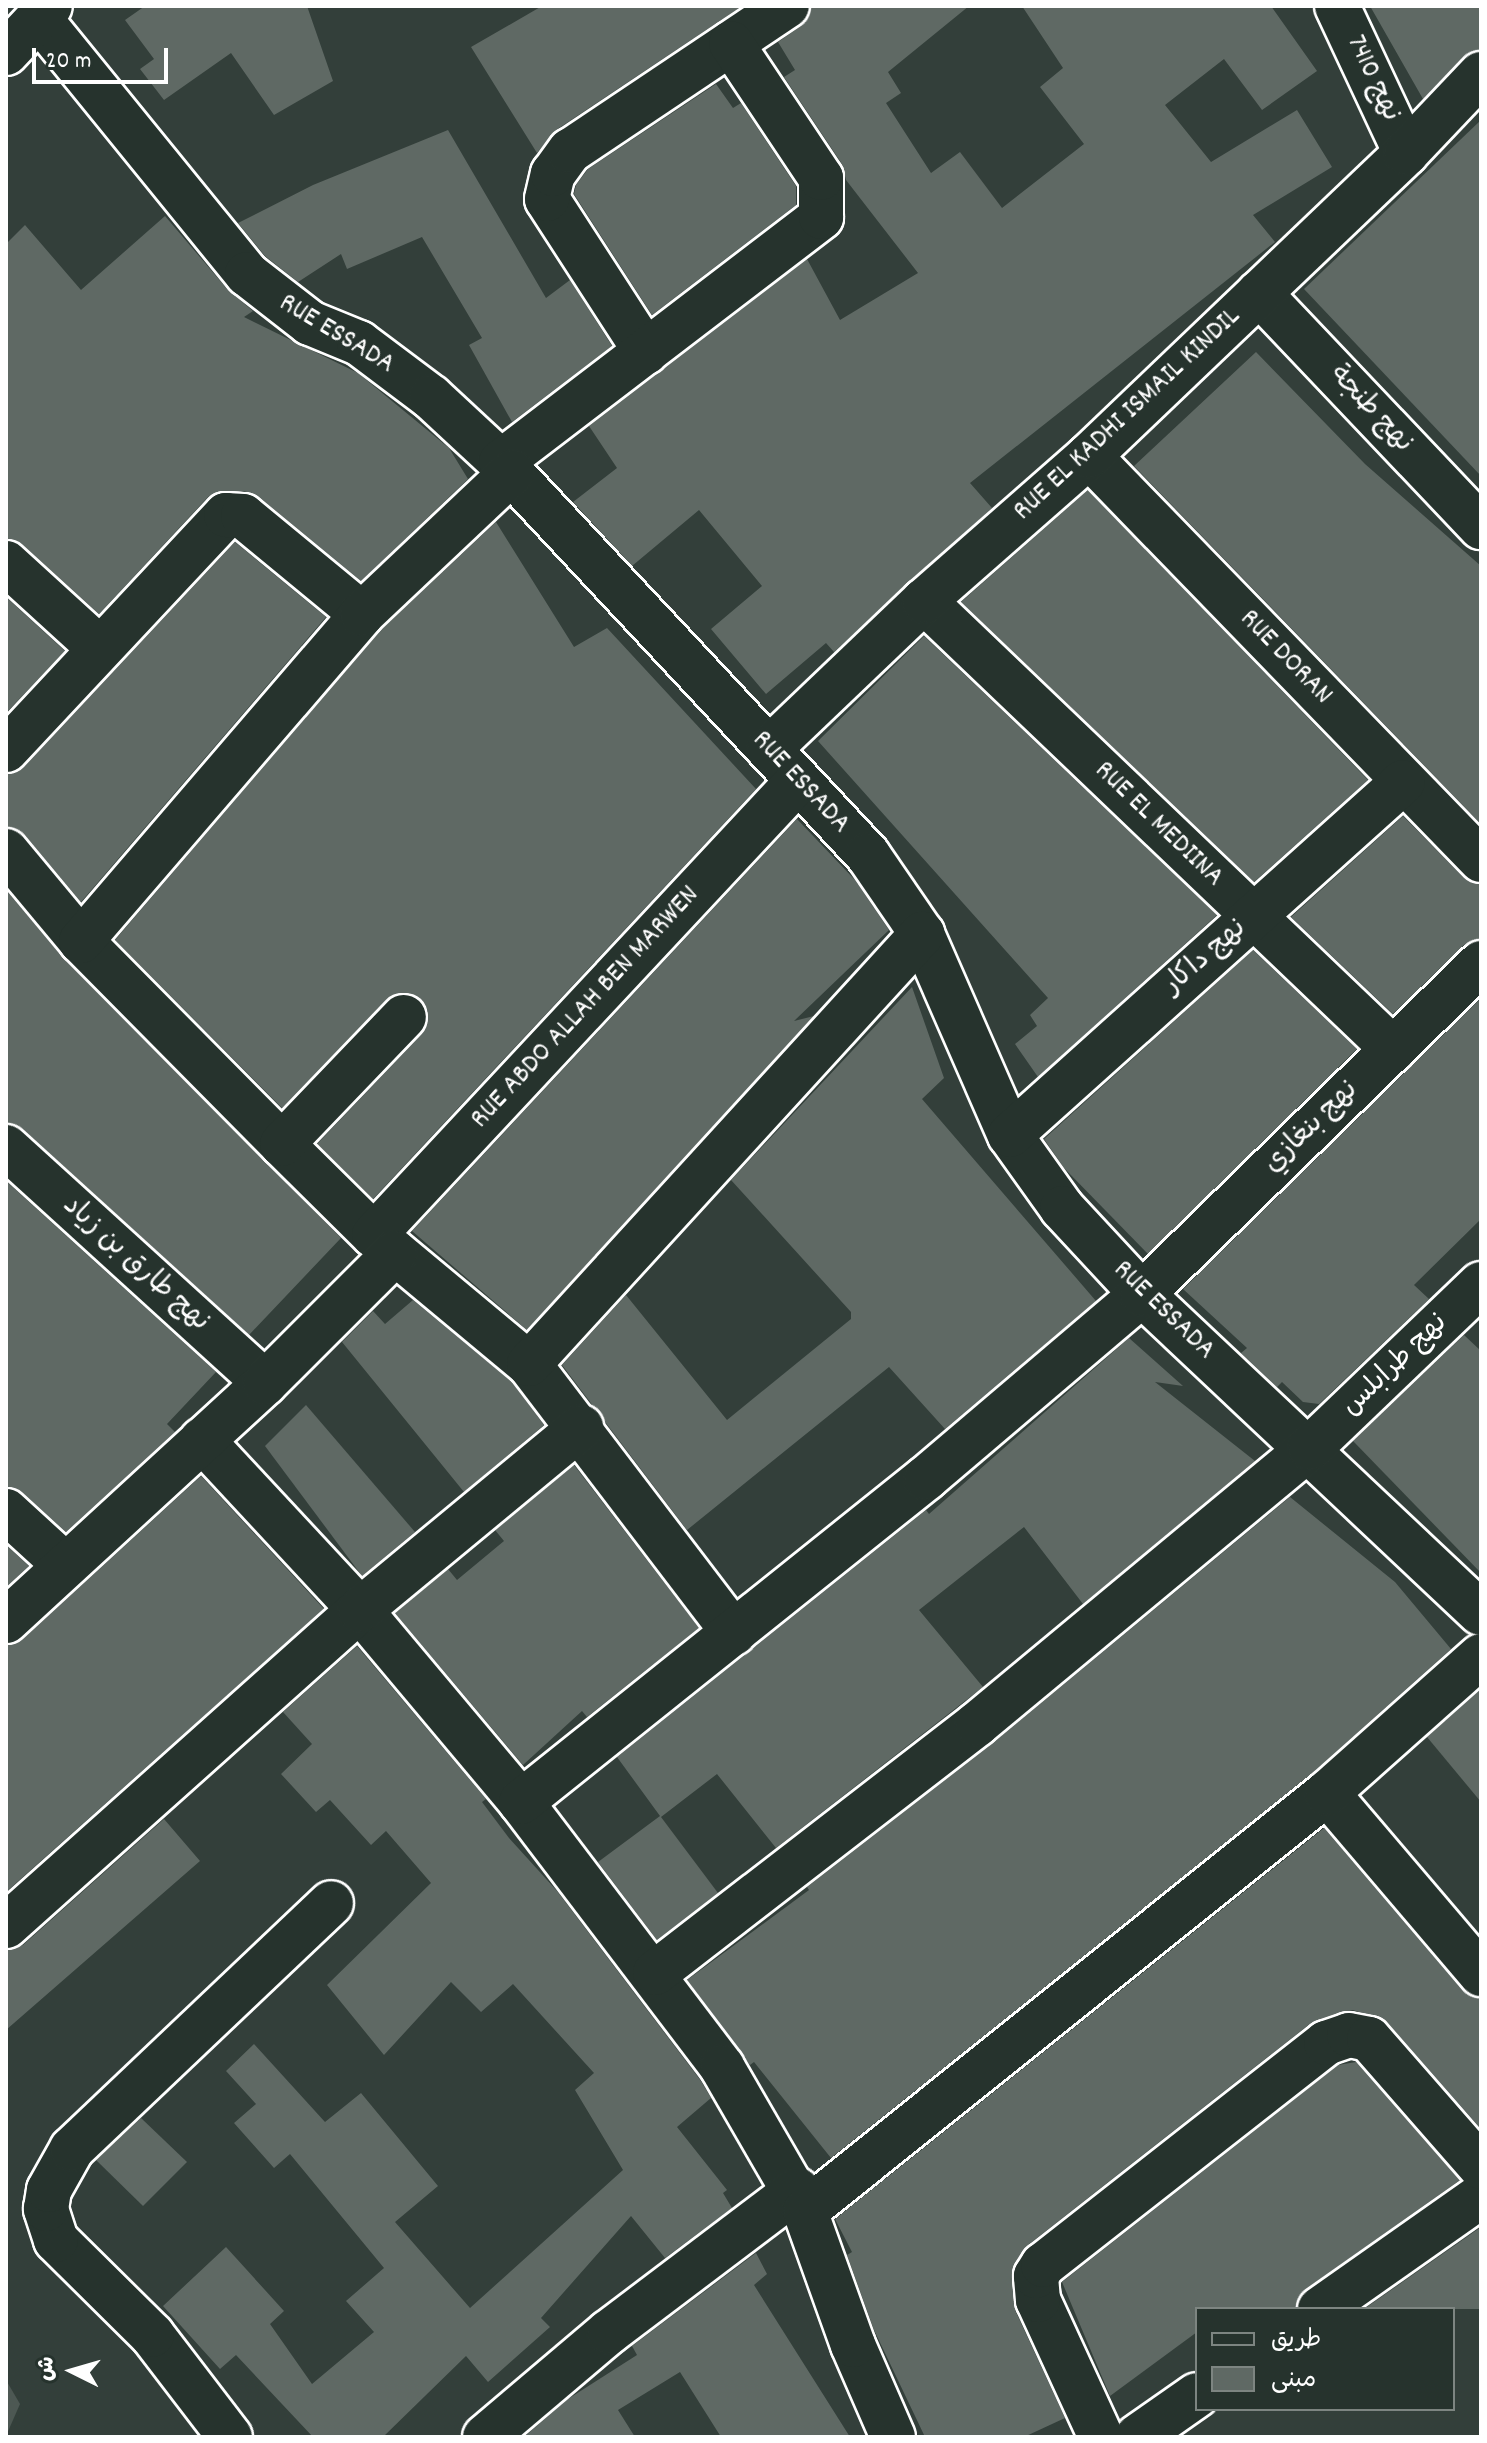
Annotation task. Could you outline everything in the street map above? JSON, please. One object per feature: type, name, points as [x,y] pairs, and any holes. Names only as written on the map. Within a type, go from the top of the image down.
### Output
[{"type":"street","points":[[646,352],[547,199],[548,187],[570,151],[787,6]]},
{"type":"street","name":"نهج 7410","points":[[1337,6],[1406,153]]},
{"type":"street","points":[[6,53],[45,12]]},
{"type":"street","name":"RUE ESSADA","points":[[45,12],[247,274],[310,323],[359,343],[431,397],[507,467],[868,855],[922,934],[1010,1135],[1062,1208],[1142,1294],[1310,1448],[1481,1613]]},
{"type":"street","points":[[81,941],[362,614],[507,467],[646,352],[821,217],[821,178],[731,43]]},
{"type":"street","name":"RUE EL KADHI ISMAIL KINDIL","points":[[769,749],[924,601],[1089,456],[1406,153],[1481,74]]},
{"type":"street","name":"نهج طنجة","points":[[1259,293],[1481,527]]},
{"type":"street","name":"RUE DORAN","points":[[1089,456],[1481,860]]},
{"type":"street","points":[[6,750],[98,647],[231,514],[243,516],[362,614]]},
{"type":"street","points":[[6,563],[98,647]]},
{"type":"street","name":"RUE EL MEDIINA","points":[[924,601],[1393,1049]]},
{"type":"street","name":"RUE ABDO ALLAH BEN MARWEN","points":[[6,1621],[265,1383],[798,781]]},
{"type":"street","name":"نهج داكار","points":[[1010,1135],[1403,782]]},
{"type":"street","points":[[6,851],[81,941],[282,1144],[385,1244],[529,1364],[581,1427],[734,1633]]},
{"type":"street","points":[[529,1364],[922,934]]},
{"type":"street","name":"نهج بنغازي","points":[[521,1802],[734,1633],[1142,1294],[1481,963]]},
{"type":"street","points":[[282,1144],[404,1017]]},
{"type":"street","name":"نهج طارق بن زياد","points":[[6,1147],[265,1383]]},
{"type":"street","name":"نهج طرابلس","points":[[655,1973],[977,1724],[1310,1448],[1475,1301]]},
{"type":"street","points":[[6,1926],[360,1610],[581,1427]]},
{"type":"street","points":[[202,1440],[360,1610],[521,1802],[655,1973],[722,2067],[801,2201],[853,2345],[893,2437]]},
{"type":"street","points":[[6,1511],[65,1565]]},
{"type":"street","points":[[485,2437],[609,2332],[801,2201],[1327,1793],[1481,1656]]},
{"type":"street","points":[[1327,1793],[1481,1974]]},
{"type":"street","points":[[230,2437],[152,2335],[56,2240],[46,2209],[49,2190],[72,2149],[331,1903]]},
{"type":"street","points":[[1195,2396],[1106,2436],[1038,2300],[1036,2276],[1061,2250],[1326,2043],[1349,2035],[1369,2039],[1481,2167]]},
{"type":"street","points":[[1323,2307],[1481,2196]]},
{"type":"shaded area","points":[[6,2380],[20,2404],[6,2436]]},
{"type":"building","points":[[145,6],[307,6],[333,81],[274,115],[231,53],[164,100],[140,69],[154,59],[125,20]]},
{"type":"building","points":[[542,6],[742,6],[556,130],[537,153],[471,47]]},
{"type":"building","points":[[812,6],[969,6],[888,72],[901,93],[886,103],[931,173],[960,152],[1002,208],[1084,144],[1040,87],[1063,68],[1022,6],[1271,6],[1317,71],[1262,110],[1224,59],[1165,105],[1211,162],[1297,110],[1332,167],[1253,215],[1275,242],[970,483],[992,508],[834,652],[826,643],[766,694],[711,629],[762,586],[699,510],[632,566],[573,502],[617,468],[589,426],[807,259],[840,320],[918,273],[846,180],[842,164],[784,77],[795,70],[778,42],[801,26]]},
{"type":"building","points":[[1370,6],[1481,6],[1481,50],[1463,57],[1423,99]]},
{"type":"building","points":[[716,84],[733,108],[741,103],[796,186],[796,205],[652,315],[574,194],[576,185],[588,169]]},
{"type":"building","points":[[1481,120],[1481,476],[1304,289]]},
{"type":"building","points":[[448,130],[546,298],[570,280],[612,346],[512,422],[469,345],[482,338],[422,237],[347,269],[341,254],[298,282],[265,256],[238,223],[313,185]]},
{"type":"building","points":[[165,216],[228,290],[253,311],[244,317],[358,373],[449,448],[468,479],[361,581],[259,497],[244,491],[217,492],[208,497],[99,614],[23,545],[6,539],[6,244],[25,225],[81,290]]},
{"type":"building","points":[[1256,352],[1365,464],[1481,566],[1481,824],[1134,466]]},
{"type":"building","points":[[1088,490],[1368,780],[1254,882],[961,602]]},
{"type":"building","points":[[496,522],[574,647],[607,628],[756,789],[373,1199],[317,1144],[422,1034],[428,1011],[422,1000],[409,993],[387,999],[282,1108],[115,940],[380,631]]},
{"type":"building","points":[[235,542],[326,617],[81,902],[25,835],[6,827],[6,774],[24,767]]},
{"type":"building","points":[[6,597],[65,651],[6,713]]},
{"type":"building","points":[[924,636],[1217,915],[1038,1077],[1015,1044],[1037,1026],[1030,1015],[1048,998],[818,741]]},
{"type":"building","points":[[1403,816],[1463,877],[1481,884],[1481,939],[1464,945],[1393,1014],[1291,917]]},
{"type":"building","points":[[797,819],[855,880],[889,930],[794,1021],[814,1016],[527,1330],[412,1231]]},
{"type":"building","points":[[6,890],[63,958],[341,1238],[249,1335],[23,1129],[6,1123]]},
{"type":"building","points":[[1253,950],[1357,1049],[1148,1254],[1064,1168],[1044,1139]]},
{"type":"building","points":[[912,987],[944,1078],[922,1099],[1096,1301],[945,1429],[889,1367],[687,1530],[562,1365],[626,1295],[727,1420],[851,1319],[851,1312],[731,1180]]},
{"type":"building","points":[[1481,998],[1481,1219],[1414,1285],[1429,1299],[1319,1404],[1303,1402],[1282,1382],[1277,1387],[1241,1353],[1247,1348],[1183,1289]]},
{"type":"building","points":[[6,1181],[216,1372],[167,1424],[175,1432],[66,1532],[23,1493],[6,1487]]},
{"type":"building","points":[[413,1300],[511,1381],[544,1425],[464,1492],[342,1342],[373,1311],[385,1324]]},
{"type":"building","points":[[1464,1335],[1481,1351],[1481,1573],[1353,1441]]},
{"type":"building","points":[[1129,1338],[1183,1386],[1155,1382],[1255,1461],[1083,1604],[1024,1527],[919,1610],[983,1687],[776,1848],[717,1774],[661,1817],[718,1893],[657,1940],[598,1862],[660,1816],[617,1757],[926,1510],[929,1514]]},
{"type":"building","points":[[306,1405],[415,1532],[362,1576],[265,1446]]},
{"type":"building","points":[[574,1465],[699,1628],[587,1717],[582,1711],[523,1765],[395,1613],[448,1569],[457,1580],[504,1541],[495,1530]]},
{"type":"building","points":[[201,1476],[324,1609],[6,1892],[6,1645],[23,1639]]},
{"type":"building","points":[[1290,1497],[1395,1582],[1451,1649],[1311,1774],[831,2158],[754,2062],[750,2065],[687,1980],[809,1890],[807,1887],[993,1743]]},
{"type":"building","points":[[6,1545],[29,1566],[6,1587]]},
{"type":"building","points":[[357,1646],[486,1799],[482,1802],[509,1838],[557,1891],[701,2081],[711,2098],[677,2127],[727,2190],[723,2193],[732,2208],[665,2258],[631,2216],[541,2318],[550,2327],[488,2382],[466,2356],[383,2437],[313,2437],[236,2355],[220,2369],[163,2306],[226,2247],[284,2311],[270,2324],[312,2384],[374,2332],[346,2301],[384,2268],[290,2154],[274,2168],[234,2123],[256,2104],[226,2071],[254,2044],[325,2122],[361,2093],[438,2186],[395,2222],[470,2308],[623,2170],[575,2090],[594,2073],[513,1984],[481,2012],[451,1982],[384,2055],[327,1985],[431,1883],[386,1831],[371,1845],[330,1800],[316,1812],[281,1774],[312,1744],[283,1712]]},
{"type":"building","points":[[1481,1689],[1481,1802],[1427,1737]]},
{"type":"building","points":[[164,1819],[200,1861],[6,2030],[6,1950],[23,1945]]},
{"type":"building","points":[[1324,1828],[1462,1990],[1481,1998],[1481,2129],[1387,2022],[1353,2010],[1311,2023],[1028,2245],[1015,2263],[1015,2310],[1065,2418],[1024,2437],[925,2437],[874,2330],[847,2255],[852,2252],[835,2219]]},
{"type":"building","points":[[1356,2062],[1460,2180],[1306,2289],[1296,2307],[1195,2307],[1195,2333],[1110,2396],[1062,2282],[1338,2065]]},
{"type":"building","points":[[141,2118],[187,2162],[143,2206],[96,2160]]},
{"type":"building","points":[[1481,2227],[1481,2309],[1367,2307]]},
{"type":"building","points":[[756,2253],[767,2274],[754,2285],[850,2437],[721,2437],[680,2372],[618,2410],[635,2437],[524,2437],[568,2399],[637,2355],[632,2346]]}]
